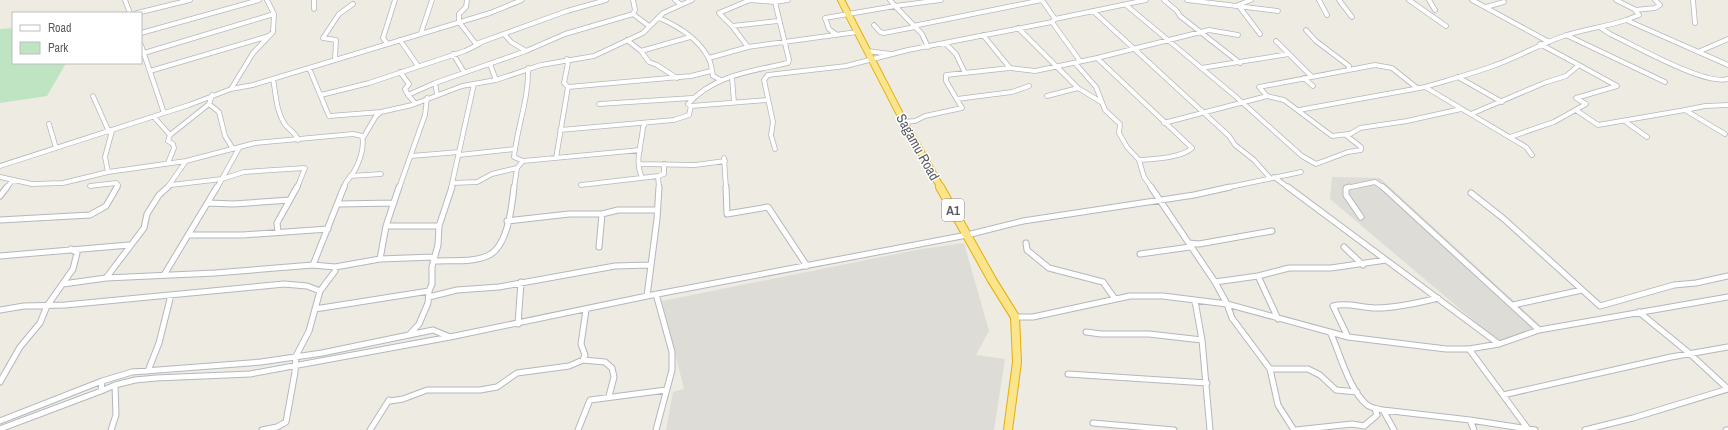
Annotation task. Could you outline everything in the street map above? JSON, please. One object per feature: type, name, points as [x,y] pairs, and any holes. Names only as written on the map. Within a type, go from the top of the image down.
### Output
[{"type":"highway","name":"Sagamu Road","points":[[841,0],[904,122],[1015,317],[1017,362],[1008,430]]},
{"type":"street","points":[[125,0],[130,12]]},
{"type":"street","points":[[141,12],[190,0]]},
{"type":"street","points":[[142,33],[259,0]]},
{"type":"street","points":[[231,89],[253,52],[273,32],[274,14],[267,0]]},
{"type":"street","points":[[314,0],[314,10]]},
{"type":"street","points":[[387,43],[383,38],[395,0]]},
{"type":"street","points":[[421,33],[432,0]]},
{"type":"street","points":[[468,0],[466,7],[459,14],[459,22],[475,43],[482,43],[567,11],[606,0]]},
{"type":"street","points":[[0,166],[110,132],[189,105],[212,95],[231,89],[253,85],[387,43],[490,13],[522,0]]},
{"type":"street","points":[[633,0],[635,10],[633,14]]},
{"type":"street","points":[[675,0],[681,5]]},
{"type":"street","points":[[309,68],[329,116],[333,117],[381,112],[415,103],[437,94],[496,80],[528,68],[567,59],[594,56],[643,33],[663,13],[692,0]]},
{"type":"street","points":[[748,47],[732,26],[719,13],[750,0],[775,2],[788,0]]},
{"type":"street","points":[[890,0],[922,34],[928,47]]},
{"type":"street","points":[[837,35],[829,29],[825,18],[941,0]]},
{"type":"street","points":[[874,25],[881,33],[1042,0],[1078,62],[1096,87],[1105,110],[1120,124],[1119,133],[1127,147],[1139,160],[1141,170],[1158,200],[1215,282],[1219,292],[1227,304],[1232,318],[1270,369],[1278,405],[1295,430],[1352,424],[1364,426],[1377,416],[1375,409]]},
{"type":"street","points":[[775,149],[771,135],[773,122],[764,80],[768,75],[846,66],[872,61],[892,54],[983,36],[1146,0]]},
{"type":"street","points":[[1164,0],[1240,63]]},
{"type":"street","points":[[1187,0],[1212,1],[1249,8],[1278,11]]},
{"type":"street","points":[[1238,5],[1251,0]]},
{"type":"street","points":[[1318,0],[1327,15]]},
{"type":"street","points":[[1339,0],[1352,17]]},
{"type":"street","points":[[1410,0],[1446,26]]},
{"type":"street","points":[[1429,0],[1435,10]]},
{"type":"street","points":[[1472,0],[1549,42]]},
{"type":"street","points":[[1616,0],[1636,10],[1654,8],[1660,5],[1655,0]]},
{"type":"street","points":[[1693,0],[1695,23]]},
{"type":"street","points":[[560,130],[618,124],[645,124],[680,119],[689,115],[691,106],[688,104],[692,98],[707,86],[721,80],[788,63],[789,60],[778,21],[775,2]]},
{"type":"street","points":[[1486,7],[1504,2]]},
{"type":"street","points":[[335,60],[336,40],[323,38],[329,25],[344,8],[353,4]]},
{"type":"street","points":[[1126,5],[1241,102],[1302,156],[1316,164],[1348,152],[1361,150],[1361,147],[1348,137],[1349,134]]},
{"type":"street","points":[[1238,5],[1260,34]]},
{"type":"street","points":[[1299,110],[1425,87],[1494,66],[1540,44],[1591,28],[1601,28],[1626,20],[1639,15],[1636,10]]},
{"type":"street","points":[[1093,11],[1229,136],[1235,145],[1254,160],[1272,178],[1499,344]]},
{"type":"street","points":[[144,53],[274,14]]},
{"type":"street","points":[[633,14],[649,26]]},
{"type":"street","points":[[408,95],[435,83],[461,75],[464,72],[526,51],[569,32],[633,14]]},
{"type":"street","points":[[659,18],[675,25],[690,37],[709,58],[713,76],[721,80]]},
{"type":"street","points":[[1626,20],[1728,65]]},
{"type":"street","points":[[732,26],[778,21]]},
{"type":"street","points":[[1018,28],[1078,88],[1101,102]]},
{"type":"street","points":[[1601,28],[1697,74],[1721,81],[1728,78]]},
{"type":"street","points":[[904,122],[915,121],[925,116],[962,108],[945,77],[946,75],[1010,68],[1030,72],[1097,58],[1201,32],[1221,29],[1228,34],[1238,35]]},
{"type":"street","points":[[1306,30],[1316,41],[1349,66],[1349,70]]},
{"type":"street","points":[[709,58],[748,47],[857,32]]},
{"type":"street","points":[[505,35],[511,42],[526,51]]},
{"type":"street","points":[[150,70],[269,36]]},
{"type":"street","points":[[983,36],[1010,68]]},
{"type":"street","points":[[1566,36],[1665,82]]},
{"type":"street","points":[[641,51],[690,37]]},
{"type":"street","points":[[1698,52],[1728,39]]},
{"type":"street","points":[[400,40],[418,66]]},
{"type":"street","points":[[627,40],[641,51],[649,62],[659,64],[667,73],[677,78]]},
{"type":"street","points":[[1276,41],[1299,62],[1312,77]]},
{"type":"street","points":[[321,95],[363,85],[478,45],[480,42]]},
{"type":"street","points":[[946,43],[956,54],[964,73]]},
{"type":"street","points":[[1510,137],[1554,122],[1586,104],[1576,98],[1617,86],[1540,44]]},
{"type":"street","points":[[142,48],[164,113]]},
{"type":"street","points":[[867,51],[892,54]]},
{"type":"street","points":[[453,54],[464,72]]},
{"type":"street","points":[[1201,68],[1289,54]]},
{"type":"street","points":[[1097,58],[1192,149],[1168,157],[1139,160]]},
{"type":"street","points":[[567,59],[568,63],[564,83],[568,87]]},
{"type":"street","points":[[490,64],[496,80]]},
{"type":"street","points":[[1267,96],[1258,88],[1273,83],[1375,65],[1387,66],[1417,88]]},
{"type":"street","points":[[1471,114],[1544,83],[1566,76],[1579,66]]},
{"type":"street","points":[[528,68],[529,82],[526,102],[514,149],[514,157],[523,161],[640,150]]},
{"type":"street","points":[[568,87],[677,78],[691,76],[711,70]]},
{"type":"street","points":[[400,72],[409,84],[406,88],[408,95],[415,103]]},
{"type":"street","points":[[732,77],[734,103]]},
{"type":"street","points":[[1458,77],[1502,102]]},
{"type":"street","points":[[1304,78],[1313,86]]},
{"type":"street","points":[[273,79],[276,100],[286,127],[296,133],[298,140]]},
{"type":"street","points":[[435,83],[437,94]]},
{"type":"street","points":[[409,335],[419,324],[429,297],[429,291],[432,284],[432,267],[438,239],[437,235],[453,183],[474,84]]},
{"type":"street","points":[[957,99],[1012,92],[1029,86]]},
{"type":"street","points":[[556,158],[568,87]]},
{"type":"street","points":[[1425,87],[1526,147],[1532,155]]},
{"type":"street","points":[[1047,96],[1078,88]]},
{"type":"street","points":[[168,164],[174,153],[173,144],[168,141],[170,135],[209,104],[212,95]]},
{"type":"street","points":[[93,96],[110,132],[105,158],[108,172]]},
{"type":"street","points":[[1164,123],[1267,96],[1280,98],[1299,110],[1332,136],[1349,134],[1360,128],[1407,121],[1461,109]]},
{"type":"street","points":[[380,258],[386,226],[411,156],[420,125],[425,115],[427,98]]},
{"type":"street","points":[[599,104],[692,98]]},
{"type":"street","points":[[691,106],[768,100]]},
{"type":"street","points":[[209,104],[219,112],[225,136],[233,149]]},
{"type":"street","points":[[1576,110],[1598,125],[1626,122],[1642,117],[1704,106],[1728,105]]},
{"type":"street","points":[[1685,110],[1725,134]]},
{"type":"street","points":[[313,266],[338,204],[345,181],[353,174],[360,156],[363,138],[376,116],[381,112]]},
{"type":"street","points":[[154,117],[170,135]]},
{"type":"street","points":[[1626,122],[1647,137]]},
{"type":"street","points":[[49,124],[56,148]]},
{"type":"street","points":[[642,177],[640,174],[639,164],[645,124]]},
{"type":"street","points":[[0,177],[32,184],[63,184],[108,172],[186,161],[255,144],[353,134],[359,134],[363,138]]},
{"type":"street","points":[[164,275],[226,173],[239,148]]},
{"type":"street","points":[[411,156],[459,154],[514,149]]},
{"type":"street","points":[[639,164],[695,165],[725,160],[727,214],[768,207],[807,266]]},
{"type":"street","points":[[106,278],[121,259],[129,245],[144,228],[147,214],[159,195],[171,185],[186,161]]},
{"type":"street","points":[[63,284],[106,278],[335,266],[380,258],[386,260],[480,257],[490,254],[498,248],[508,222],[517,168],[523,161]]},
{"type":"street","points":[[582,185],[658,176],[664,174],[664,164]]},
{"type":"street","points":[[171,185],[222,179],[232,174],[256,170],[305,168],[296,190],[278,223],[278,232]]},
{"type":"street","points":[[453,183],[477,182],[492,174],[517,168]]},
{"type":"street","points":[[0,429],[115,385],[149,379],[250,374],[295,366],[518,324],[656,294],[967,235],[1004,224],[1194,194],[1301,172]]},
{"type":"street","points":[[226,173],[232,174]]},
{"type":"street","points":[[350,176],[381,174]]},
{"type":"street","points":[[647,296],[658,210],[658,176]]},
{"type":"street","points":[[0,196],[13,180]]},
{"type":"street","points":[[1361,217],[1346,195],[1346,188],[1375,182],[1390,193],[1539,330]]},
{"type":"street","points":[[0,220],[47,217],[87,217],[97,213],[102,208],[118,185],[116,183],[90,186]]},
{"type":"street","points":[[1472,193],[1504,218],[1600,306],[1674,285],[1696,283],[1728,276]]},
{"type":"street","points":[[208,203],[233,204],[290,200]]},
{"type":"street","points":[[338,204],[394,203]]},
{"type":"street","points":[[508,222],[569,214],[602,214],[626,210],[658,210]]},
{"type":"street","points":[[599,247],[602,214]]},
{"type":"street","points":[[386,226],[439,226]]},
{"type":"street","points":[[188,235],[243,235],[328,229]]},
{"type":"street","points":[[1140,254],[1272,231]]},
{"type":"street","points":[[1026,243],[1027,250],[1049,268],[1103,282],[1115,299]]},
{"type":"street","points":[[0,256],[41,254],[71,248],[129,245]]},
{"type":"street","points":[[1344,247],[1362,265]]},
{"type":"street","points":[[0,382],[21,346],[46,313],[47,306],[63,284],[77,259],[77,253],[71,248]]},
{"type":"street","points":[[1215,282],[1242,277],[1258,276],[1289,268],[1331,268],[1362,265],[1386,260]]},
{"type":"street","points":[[429,297],[457,290],[499,287],[614,266],[650,265]]},
{"type":"street","points":[[262,430],[277,427],[286,422],[296,356],[309,331],[320,291],[336,271],[335,266]]},
{"type":"street","points":[[1258,276],[1278,319]]},
{"type":"street","points":[[518,324],[521,282]]},
{"type":"street","points":[[0,310],[26,304],[47,306],[171,296],[284,284],[307,286],[320,291]]},
{"type":"street","points":[[1513,305],[1582,290]]},
{"type":"street","points":[[315,309],[429,291]]},
{"type":"street","points":[[656,294],[672,352],[672,370],[656,430]]},
{"type":"street","points":[[148,371],[159,343],[171,296]]},
{"type":"street","points":[[1015,317],[1033,317],[1130,296],[1163,296],[1227,304],[1331,334],[1348,337],[1446,349],[1469,349],[1499,344],[1539,330],[1728,297]]},
{"type":"street","points":[[1348,337],[1333,306],[1345,303],[1370,308],[1400,305],[1438,298]]},
{"type":"street","points":[[1195,301],[1202,340],[1210,430]]},
{"type":"street","points":[[583,360],[585,355],[581,344],[586,310]]},
{"type":"street","points":[[1639,312],[1689,353],[1728,389]]},
{"type":"street","points":[[0,421],[102,381],[132,372],[261,362],[322,353],[433,330],[450,337]]},
{"type":"street","points":[[1086,332],[1101,334],[1149,334],[1202,340]]},
{"type":"street","points":[[1331,334],[1356,392],[1364,404],[1375,409],[1470,420],[1535,430]]},
{"type":"street","points":[[1503,395],[1548,387],[1689,353],[1728,347]]},
{"type":"street","points":[[1469,349],[1528,429]]},
{"type":"street","points":[[370,430],[372,424],[389,400],[403,399],[427,390],[480,390],[497,387],[517,373],[569,366],[583,360],[591,363],[605,362],[611,366],[614,372],[614,382],[609,396]]},
{"type":"street","points":[[1270,369],[1308,370],[1320,375],[1336,390],[1356,392]]},
{"type":"street","points":[[1068,374],[1207,383]]},
{"type":"street","points":[[101,391],[102,381]]},
{"type":"street","points":[[111,430],[116,415],[115,385]]},
{"type":"street","points":[[1585,430],[1633,418],[1728,389]]},
{"type":"street","points":[[578,430],[590,400],[609,396],[666,390]]},
{"type":"street","points":[[1383,410],[1394,430]]},
{"type":"street","points":[[1470,420],[1474,430]]},
{"type":"street","points":[[1093,423],[1174,430]]},
{"type":"shaded area","points":[[1332,177],[1380,178],[1540,325],[1499,342],[1330,199]]},
{"type":"shaded area","points":[[964,243],[989,331],[976,355],[1005,359],[994,430],[666,430],[673,392],[684,389],[662,301],[921,249]]},
{"type":"green space","points":[[12,28],[12,64],[65,64],[47,96],[0,103],[0,29]]}]
